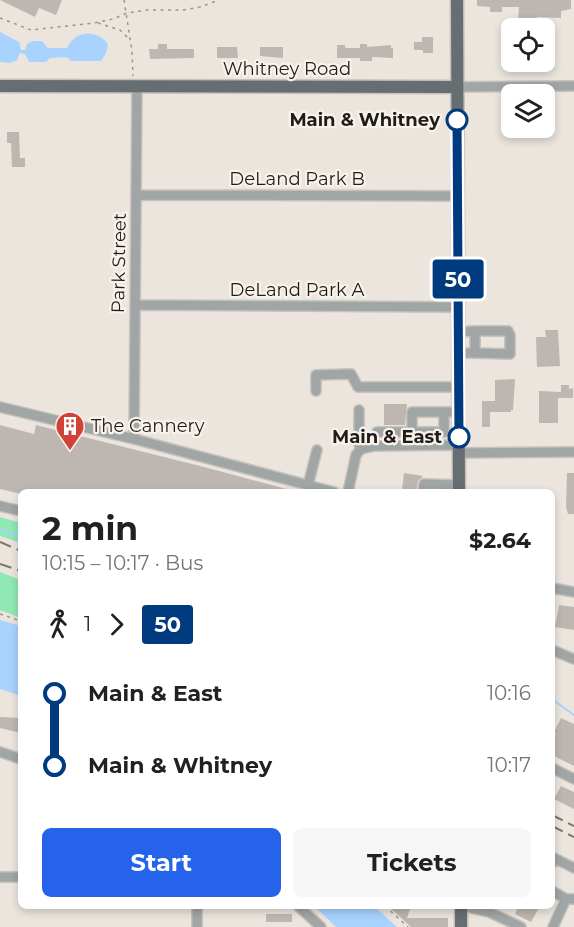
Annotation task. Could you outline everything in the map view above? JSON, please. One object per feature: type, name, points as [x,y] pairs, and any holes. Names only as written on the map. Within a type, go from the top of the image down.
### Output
[{"type":"main road","points":[[457,0],[459,489]]},
{"type":"main road","name":"Whitney Road","points":[[0,86],[135,82],[457,87]]},
{"type":"main road","points":[[461,909],[461,927]]},
{"type":"street","name":"Park Street","points":[[134,440],[135,82]]},
{"type":"street","name":"Whitney Road","points":[[457,87],[574,86]]},
{"type":"street","name":"DeLand Park B","points":[[136,195],[458,196]]},
{"type":"street","name":"DeLand Park A","points":[[135,306],[458,307]]},
{"type":"street","points":[[475,331],[475,353]]},
{"type":"street","points":[[458,332],[508,331],[510,336],[510,354],[459,353]]},
{"type":"street","points":[[315,391],[315,375],[351,374],[358,387],[459,387]]},
{"type":"street","points":[[0,407],[323,489]]},
{"type":"street","points":[[359,410],[361,449]]},
{"type":"street","points":[[412,432],[412,412],[459,412]]},
{"type":"street","points":[[377,432],[444,432],[444,412]]},
{"type":"street","points":[[349,489],[356,455],[361,449],[374,446],[574,452]]},
{"type":"street","points":[[308,485],[317,450]]},
{"type":"street","points":[[423,489],[424,484],[439,488],[459,489]]},
{"type":"street","points":[[0,506],[18,510]]},
{"type":"street","points":[[555,589],[574,592]]},
{"type":"street","points":[[555,651],[574,659]]},
{"type":"street","points":[[0,753],[18,758]]},
{"type":"street","points":[[555,770],[574,779]]},
{"type":"street","points":[[555,858],[574,868]]},
{"type":"street","points":[[0,878],[18,877]]},
{"type":"street","points":[[553,927],[570,899],[555,892]]},
{"type":"street","points":[[197,909],[197,927]]},
{"type":"street","points":[[300,909],[308,922],[321,927]]},
{"type":"street","points":[[475,909],[489,912],[521,927]]},
{"type":"path","points":[[124,0],[135,82]]},
{"type":"path","points":[[0,18],[31,30],[97,22],[147,10],[183,10],[219,0]]},
{"type":"path","points":[[97,22],[120,30],[131,41]]},
{"type":"path","points":[[0,614],[18,620]]},
{"type":"path","points":[[388,909],[408,927]]},
{"type":"green space","points":[[0,517],[18,522],[18,542],[0,536]]},
{"type":"green space","points":[[0,572],[18,579],[18,617],[0,610]]},
{"type":"water","points":[[0,32],[19,42],[21,50],[25,50],[27,44],[33,41],[42,41],[48,48],[67,48],[76,38],[86,34],[98,36],[108,44],[101,61],[71,61],[67,57],[50,58],[46,62],[29,62],[25,54],[20,53],[17,60],[10,63],[0,62]]},
{"type":"water","points":[[0,620],[18,625],[18,695],[0,689]]},
{"type":"water","points":[[317,909],[377,909],[397,927],[336,927]]},
{"type":"building","points":[[0,0],[62,0],[56,15],[39,8],[35,17]]},
{"type":"building","points":[[477,0],[571,0],[571,9],[561,11],[561,18],[518,18],[519,7],[502,7],[502,12],[490,12],[490,7],[477,6]]},
{"type":"building","points":[[422,37],[433,37],[433,53],[414,50],[414,42],[422,42]]},
{"type":"building","points":[[158,44],[167,44],[167,49],[194,49],[194,58],[150,59],[149,49],[158,49]]},
{"type":"building","points":[[360,44],[367,44],[367,47],[391,45],[393,58],[372,57],[372,61],[360,61],[360,58],[337,58],[337,45],[345,45],[345,48],[360,48]]},
{"type":"building","points":[[217,47],[237,47],[238,58],[217,58]]},
{"type":"building","points":[[260,47],[283,47],[283,58],[260,56]]},
{"type":"building","points":[[7,132],[19,132],[20,158],[25,158],[25,167],[12,167],[11,143],[7,143]]},
{"type":"building","points":[[545,330],[558,330],[560,366],[537,367],[536,337],[546,337]]},
{"type":"building","points":[[515,379],[513,410],[511,412],[490,412],[490,427],[482,427],[482,401],[495,401],[495,380]]},
{"type":"building","points":[[561,385],[569,385],[569,389],[573,388],[573,398],[558,398],[558,423],[539,423],[539,391],[561,392]]},
{"type":"building","points":[[384,404],[407,404],[405,425],[384,425]]},
{"type":"building","name":"The Cannery","points":[[0,425],[34,434],[36,425],[286,489],[18,489],[18,493],[0,489]]},
{"type":"building","points":[[404,473],[423,476],[418,481],[417,489],[402,489]]},
{"type":"building","points":[[567,473],[574,473],[574,514],[568,514],[566,507]]},
{"type":"building","points":[[559,605],[574,607],[574,630],[555,627]]},
{"type":"building","points":[[0,717],[18,718],[18,732],[0,728]]},
{"type":"building","points":[[561,718],[574,724],[574,766],[555,756],[555,730]]},
{"type":"building","points":[[561,786],[574,792],[574,809],[555,800]]},
{"type":"building","points":[[391,909],[410,909],[407,918],[448,918],[448,927],[411,927]]},
{"type":"building","points":[[518,909],[538,909],[531,922],[515,914]]},
{"type":"building","points":[[266,914],[292,914],[292,922],[266,922]]},
{"type":"waterway","points":[[0,529],[18,536]]},
{"type":"waterway","points":[[555,701],[574,715]]},
{"type":"railway","points":[[0,542],[18,550]]},
{"type":"railway","points":[[0,564],[18,570]]},
{"type":"railway","points":[[555,816],[574,826]]},
{"type":"railway","points":[[555,828],[574,837]]},
{"type":"bus line","name":"50","points":[[457,120],[459,437]]},
{"type":"place","name":"Main & Whitney","points":[[457,120]]},
{"type":"place","name":"Main & East","points":[[459,437]]},
{"type":"place","name":"The Cannery","points":[[70,452]]}]
